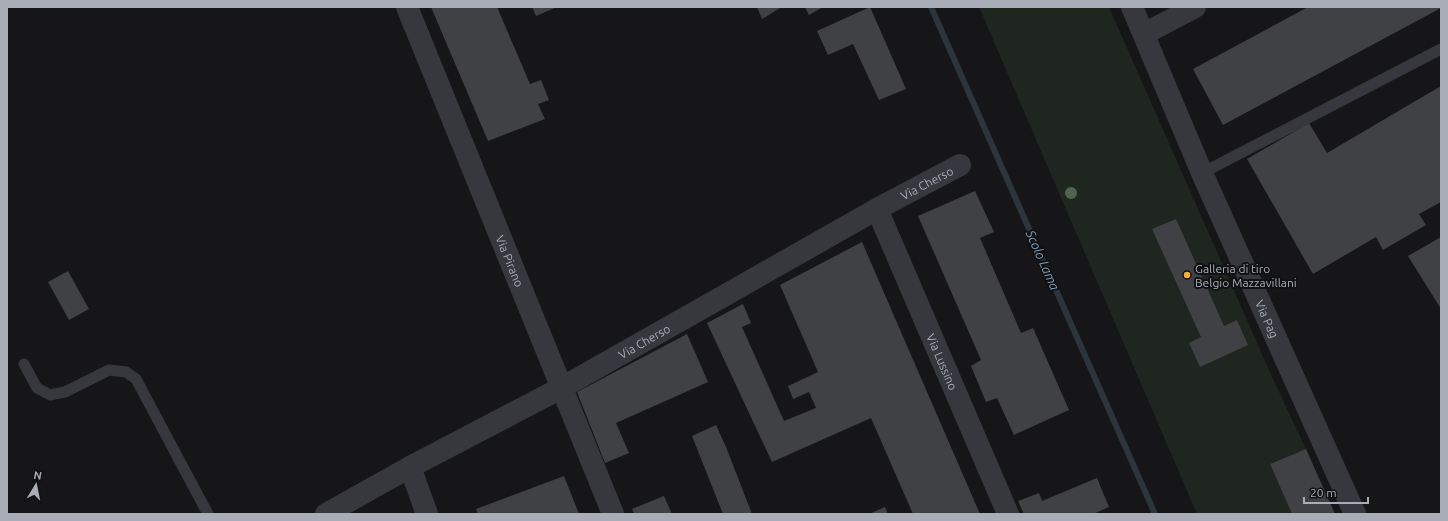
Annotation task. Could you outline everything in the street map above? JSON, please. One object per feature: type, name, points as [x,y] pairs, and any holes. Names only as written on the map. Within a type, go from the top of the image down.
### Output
[{"type":"street","name":"Via Pirano","points":[[407,7],[563,387],[613,514]]},
{"type":"street","name":"Via Pag","points":[[1132,7],[1202,173],[1355,514]]},
{"type":"street","points":[[1144,34],[1195,7]]},
{"type":"street","name":"Via Cherso","points":[[326,514],[410,467],[563,387],[877,209],[960,165]]},
{"type":"street","name":"Via Lussino","points":[[877,209],[1008,514]]},
{"type":"street","points":[[410,467],[427,514]]},
{"type":"lane","points":[[1202,173],[1441,49]]},
{"type":"lane","points":[[24,364],[37,388],[50,395],[65,392],[109,370],[126,372],[136,379],[208,514]]},
{"type":"shaded area","points":[[979,7],[1109,7],[1273,379],[1306,449],[1270,464],[1292,514],[1197,514]]},
{"type":"building","points":[[431,7],[497,7],[530,84],[541,80],[549,100],[538,104],[545,119],[488,141]]},
{"type":"building","points":[[532,7],[557,7],[536,16]]},
{"type":"building","points":[[757,7],[782,7],[762,19]]},
{"type":"building","points":[[805,7],[823,7],[809,15]]},
{"type":"building","points":[[870,7],[906,89],[879,100],[853,44],[828,55],[817,31]]},
{"type":"building","points":[[1308,7],[1441,8],[1223,125],[1193,69]]},
{"type":"building","points":[[1441,86],[1441,202],[1419,214],[1426,225],[1383,250],[1376,237],[1313,274],[1247,159],[1309,123],[1327,153]]},
{"type":"building","points":[[975,191],[994,232],[980,238],[1021,333],[1033,328],[1069,410],[1014,435],[997,398],[986,402],[971,366],[981,360],[918,216]]},
{"type":"building","name":"Galleria di tiro Belgio Mazzavillani","points":[[1176,219],[1224,326],[1237,320],[1248,345],[1200,367],[1189,343],[1201,337],[1152,229]]},
{"type":"building","points":[[1441,237],[1441,309],[1408,256]]},
{"type":"building","points":[[862,242],[980,514],[913,514],[871,418],[772,462],[707,323],[743,304],[751,323],[742,327],[784,421],[816,408],[809,392],[793,399],[788,386],[818,372],[780,285]]},
{"type":"building","points":[[68,271],[89,309],[69,320],[48,282]]},
{"type":"building","points":[[687,334],[708,382],[616,423],[629,453],[605,463],[577,392]]},
{"type":"building","points":[[716,425],[752,514],[723,514],[692,436]]},
{"type":"building","points":[[1306,449],[1335,514],[1292,514],[1270,464]]},
{"type":"building","points":[[564,476],[579,514],[478,514],[476,509]]},
{"type":"building","points":[[1097,478],[1109,507],[1093,514],[1024,514],[1018,501],[1039,493],[1042,501]]},
{"type":"building","points":[[664,496],[672,514],[634,514],[632,509]]},
{"type":"building","points":[[885,507],[888,514],[869,514]]},
{"type":"waterway","name":"Scolo Lama","points":[[931,7],[1155,514]]},
{"type":"place","name":"Galleria di tiro Belgio Mazzavillani","points":[[1187,275]]}]
